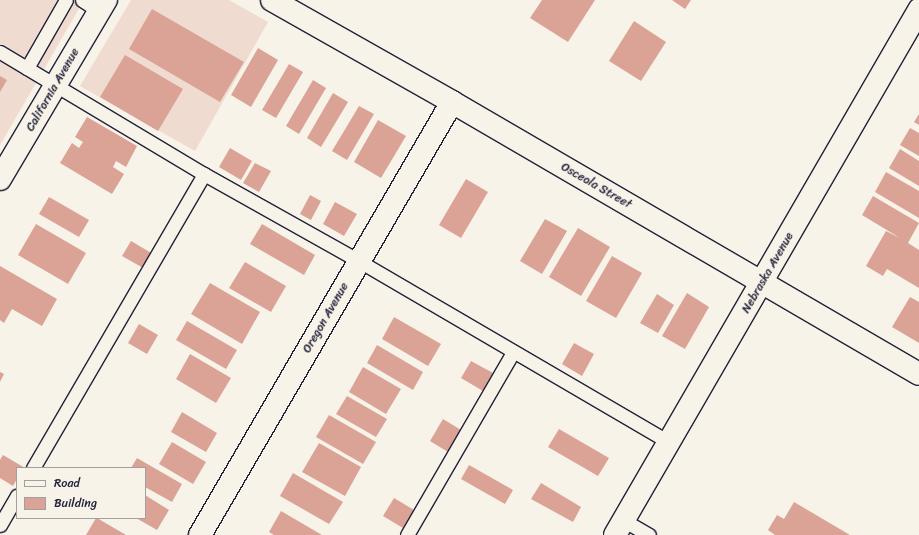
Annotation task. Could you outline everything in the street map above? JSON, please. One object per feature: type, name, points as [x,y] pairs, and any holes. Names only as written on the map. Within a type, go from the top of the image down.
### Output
[{"type":"street","name":"Osceola Street","points":[[272,0],[452,102],[762,282],[917,368]]},
{"type":"street","name":"California Avenue","points":[[0,180],[56,85],[95,4]]},
{"type":"street","name":"Nebraska Avenue","points":[[619,527],[919,10]]},
{"type":"street","name":"Oregon Avenue","points":[[200,535],[452,102]]},
{"type":"lane","points":[[27,68],[66,0]]},
{"type":"lane","points":[[0,52],[204,174],[359,261],[669,442]]},
{"type":"lane","points":[[34,467],[204,174]]},
{"type":"lane","points":[[407,535],[513,352]]},
{"type":"lane","points":[[0,525],[16,498]]},
{"type":"lane","points":[[619,527],[649,535]]},
{"type":"shaded area","points":[[0,0],[84,0],[0,145]]},
{"type":"shaded area","points":[[131,0],[229,0],[268,22],[195,151],[80,86]]},
{"type":"building","points":[[542,0],[595,0],[568,42],[530,18]]},
{"type":"building","points":[[672,0],[691,0],[685,9]]},
{"type":"building","points":[[152,9],[244,62],[220,102],[129,49]]},
{"type":"building","points":[[634,21],[666,42],[641,81],[609,61]]},
{"type":"building","points":[[258,48],[278,60],[251,107],[231,95]]},
{"type":"building","points":[[125,55],[183,89],[158,131],[100,97]]},
{"type":"building","points":[[289,64],[303,72],[276,118],[262,110]]},
{"type":"building","points":[[0,76],[7,80],[0,92]]},
{"type":"building","points":[[313,80],[326,88],[299,134],[286,126]]},
{"type":"building","points":[[333,93],[348,102],[321,147],[307,138]]},
{"type":"building","points":[[359,106],[374,114],[347,160],[332,151]]},
{"type":"building","points":[[919,114],[919,125],[914,122]]},
{"type":"building","points":[[87,117],[137,146],[126,167],[116,161],[113,167],[124,174],[112,194],[60,163],[72,143],[79,148],[83,142],[75,137]]},
{"type":"building","points":[[378,120],[406,136],[381,178],[354,162]]},
{"type":"building","points":[[910,128],[919,133],[919,156],[900,145]]},
{"type":"building","points":[[230,148],[252,161],[241,180],[219,167]]},
{"type":"building","points":[[900,149],[919,161],[919,186],[889,168]]},
{"type":"building","points":[[255,163],[271,171],[259,192],[243,183]]},
{"type":"building","points":[[886,172],[919,191],[919,218],[875,192]]},
{"type":"building","points":[[466,179],[488,192],[461,238],[439,225]]},
{"type":"building","points":[[310,195],[321,201],[311,220],[300,214]]},
{"type":"building","points":[[873,196],[919,223],[908,243],[919,250],[919,288],[887,269],[883,276],[866,266],[886,231],[900,238],[862,215]]},
{"type":"building","points":[[49,197],[89,220],[79,237],[39,214]]},
{"type":"building","points":[[335,202],[357,214],[344,236],[323,224]]},
{"type":"building","points":[[545,219],[567,231],[542,274],[520,261]]},
{"type":"building","points":[[36,224],[86,253],[68,284],[18,255]]},
{"type":"building","points":[[262,224],[315,255],[304,275],[250,244]]},
{"type":"building","points":[[578,228],[610,247],[581,296],[549,277]]},
{"type":"building","points":[[131,241],[153,254],[145,269],[122,256]]},
{"type":"building","points":[[612,256],[642,273],[616,318],[586,301]]},
{"type":"building","points":[[245,262],[286,286],[271,312],[229,288]]},
{"type":"building","points":[[0,266],[57,299],[42,326],[12,309],[4,323],[0,320]]},
{"type":"building","points":[[210,283],[260,312],[242,344],[191,314]]},
{"type":"building","points":[[687,293],[709,307],[685,349],[662,336]]},
{"type":"building","points":[[657,294],[674,305],[658,333],[640,323]]},
{"type":"building","points":[[910,297],[919,302],[919,343],[892,327]]},
{"type":"building","points":[[394,317],[441,344],[428,366],[382,339]]},
{"type":"building","points":[[187,321],[237,350],[226,369],[176,340]]},
{"type":"building","points":[[139,324],[158,335],[147,354],[128,343]]},
{"type":"building","points":[[574,343],[594,354],[582,376],[562,364]]},
{"type":"building","points":[[377,345],[423,372],[413,390],[367,363]]},
{"type":"building","points":[[190,354],[231,378],[216,403],[176,379]]},
{"type":"building","points":[[471,361],[493,373],[483,391],[461,378]]},
{"type":"building","points":[[363,367],[401,389],[386,414],[349,392]]},
{"type":"building","points":[[0,372],[4,374],[0,382]]},
{"type":"building","points":[[347,396],[387,419],[376,437],[336,414]]},
{"type":"building","points":[[182,412],[217,433],[206,452],[171,432]]},
{"type":"building","points":[[329,415],[376,442],[363,464],[316,437]]},
{"type":"building","points":[[443,419],[461,430],[448,452],[430,441]]},
{"type":"building","points":[[559,429],[609,458],[598,476],[548,447]]},
{"type":"building","points":[[172,442],[206,462],[193,484],[159,464]]},
{"type":"building","points":[[319,443],[361,467],[345,496],[302,472]]},
{"type":"building","points":[[3,455],[23,467],[16,467],[16,481],[13,486],[0,478],[0,460]]},
{"type":"building","points":[[137,458],[182,484],[172,502],[146,488],[146,467],[132,467]]},
{"type":"building","points":[[469,465],[513,490],[505,504],[461,479]]},
{"type":"building","points":[[293,473],[343,502],[329,524],[280,496]]},
{"type":"building","points":[[541,483],[581,507],[573,522],[531,499]]},
{"type":"building","points":[[146,496],[169,510],[157,530],[138,519],[146,519]]},
{"type":"building","points":[[394,498],[414,510],[403,528],[383,516]]},
{"type":"building","points":[[794,502],[850,535],[775,535],[768,530],[777,515],[784,519]]},
{"type":"building","points":[[281,511],[322,535],[274,535],[269,532]]},
{"type":"building","points":[[95,519],[99,519],[126,535],[86,535]]}]
